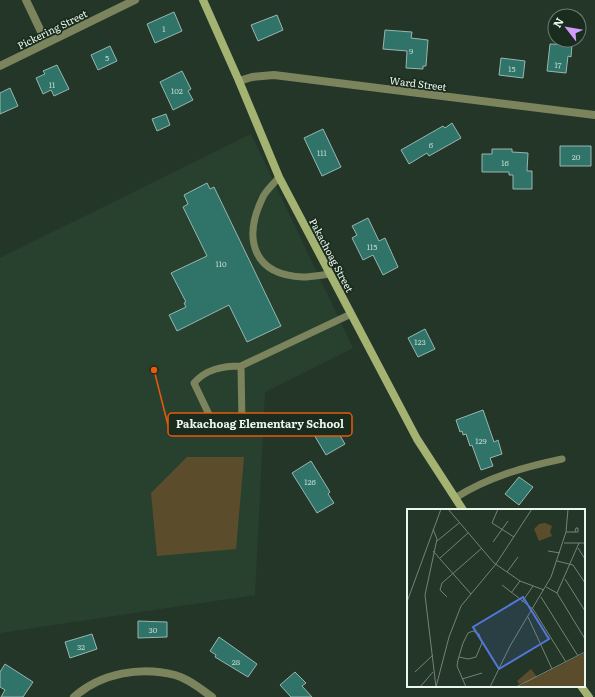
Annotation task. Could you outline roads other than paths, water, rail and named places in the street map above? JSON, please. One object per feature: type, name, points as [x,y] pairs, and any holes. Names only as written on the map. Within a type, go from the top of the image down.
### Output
[{"type":"street","points":[[26,0],[46,42]]},
{"type":"street","name":"Pickering Street","points":[[0,66],[46,42],[135,0]]},
{"type":"street","name":"Pakachoag Street","points":[[203,0],[240,81],[279,177],[417,439],[462,509]]},
{"type":"street","name":"Ward Street","points":[[240,81],[252,77],[274,75],[595,115]]},
{"type":"street","points":[[74,697],[95,683],[111,676],[133,671],[154,672],[176,676],[196,685],[212,697]]},
{"type":"street","points":[[582,687],[589,697]]},
{"type":"lane","points":[[279,177],[262,198],[252,227],[253,248],[264,263],[283,274],[303,277],[330,274]]},
{"type":"lane","points":[[241,366],[242,423],[222,430],[214,424],[194,383],[200,376],[223,366],[241,366],[351,314]]},
{"type":"lane","points":[[455,498],[476,485],[502,475],[562,459]]},
{"type":"place","name":"Pakachoag Elementary School","points":[[154,370]]}]
